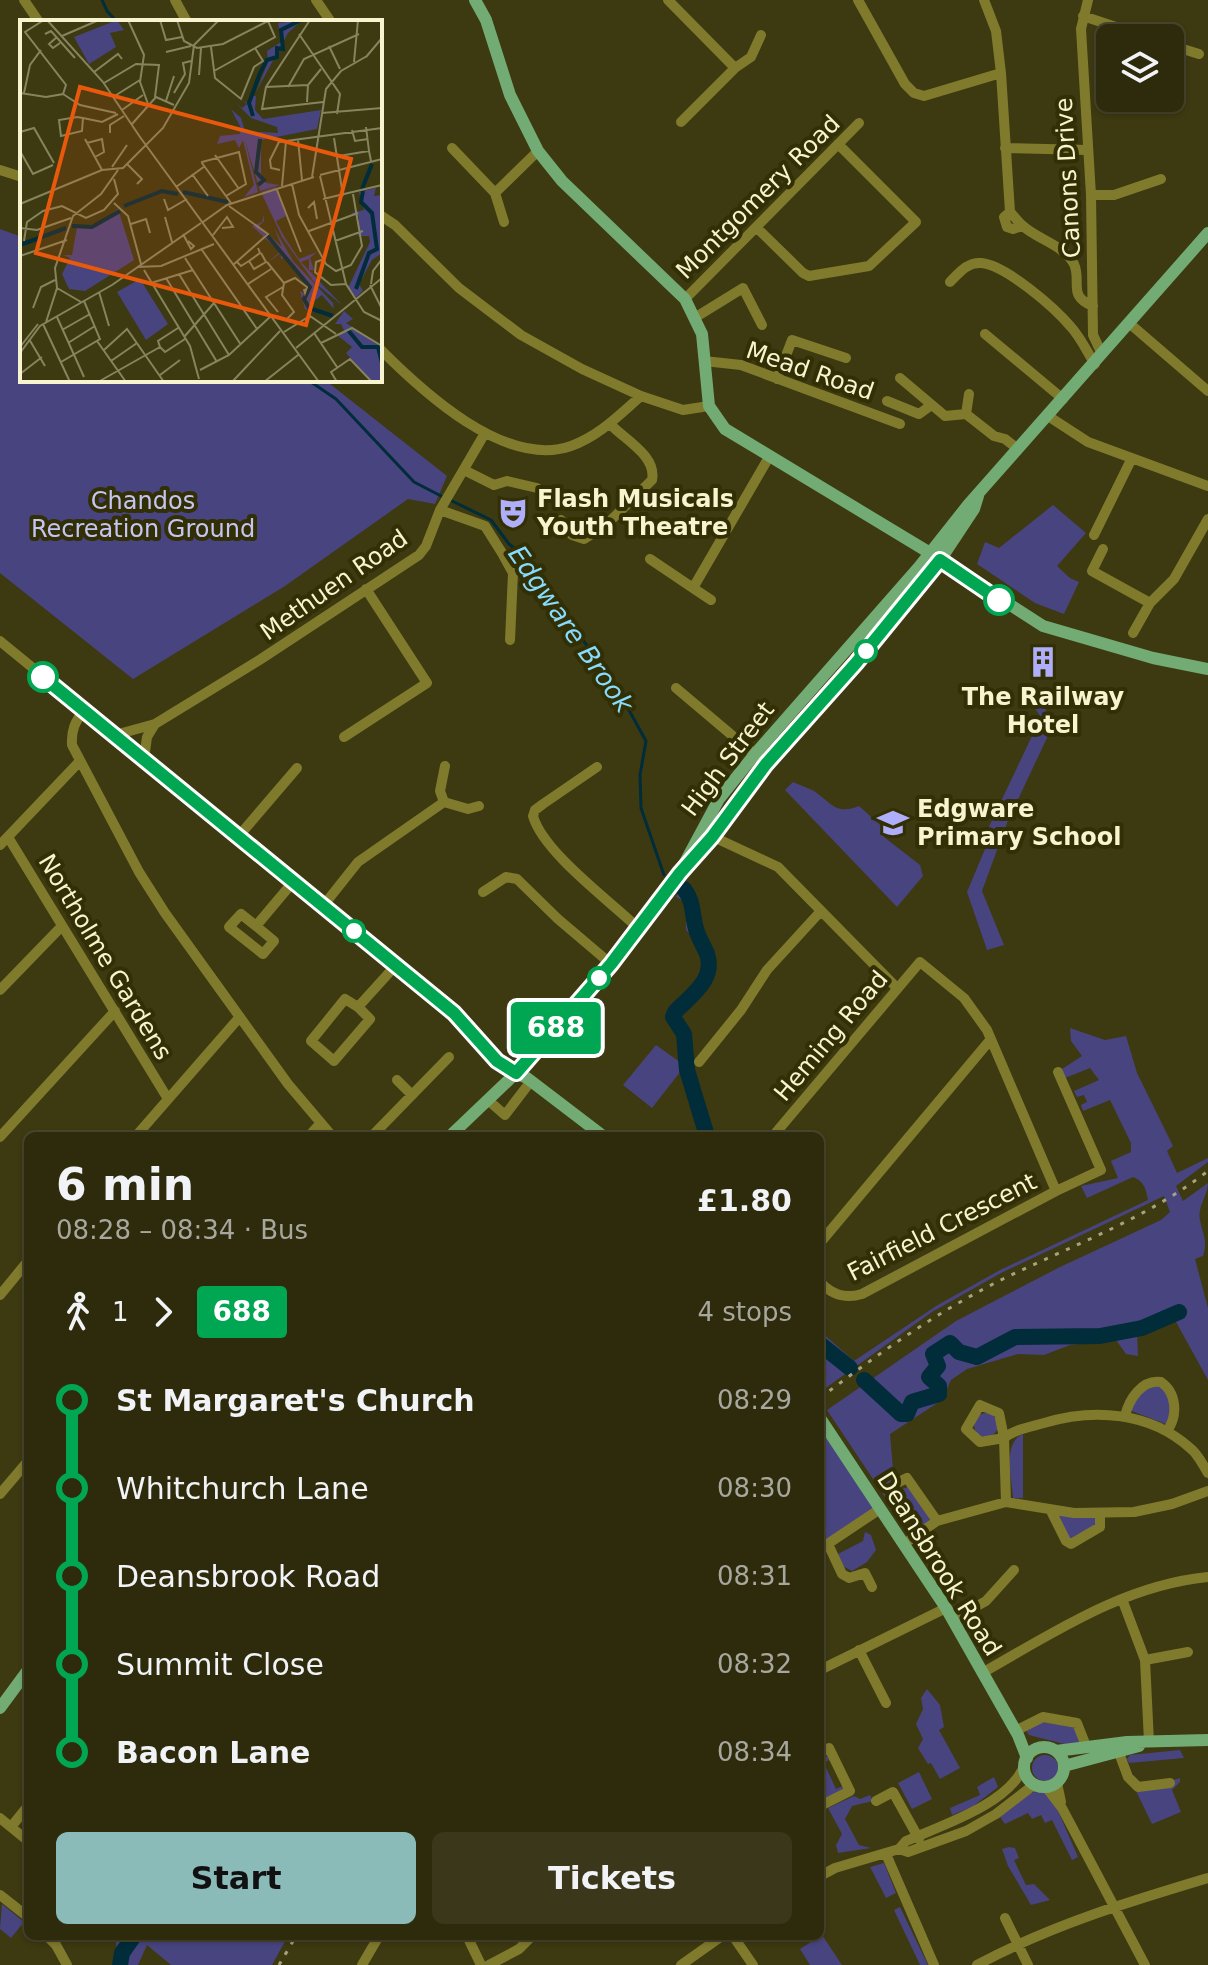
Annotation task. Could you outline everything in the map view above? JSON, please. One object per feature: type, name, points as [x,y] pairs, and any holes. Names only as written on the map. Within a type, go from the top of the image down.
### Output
[{"type":"main road","points":[[477,1],[510,95],[538,151],[562,181],[685,299],[696,317],[702,334],[709,406],[725,429],[935,556],[1043,626],[1153,658],[1208,669]]},
{"type":"main road","name":"High Street","points":[[680,873],[723,794],[755,754],[935,556],[974,509],[978,496],[1018,449],[1205,241]]},
{"type":"main road","name":"High Street","points":[[680,873],[712,837],[766,764],[856,663],[935,556]]},
{"type":"main road","points":[[454,1132],[534,1053],[611,964],[680,873]]},
{"type":"main road","points":[[516,1073],[598,1132]]},
{"type":"main road","name":"Deansbrook Road","points":[[824,1423],[949,1614],[1016,1733],[1026,1762]]},
{"type":"main road","points":[[0,1707],[24,1675]]},
{"type":"main road","name":"Deansbrook Road","points":[[1016,1733],[1025,1742],[1040,1748]]},
{"type":"main road","points":[[1056,1751],[1086,1746],[1208,1740]]},
{"type":"main road","points":[[1064,1766],[1119,1753],[1149,1742]]},
{"type":"main road","points":[[1049,1747],[1056,1751],[1064,1766],[1062,1775],[1047,1785],[1029,1779],[1026,1762],[1040,1748],[1049,1747]]},
{"type":"street","points":[[24,0],[38,20]]},
{"type":"street","points":[[175,0],[186,20]]},
{"type":"street","points":[[316,0],[330,20]]},
{"type":"street","points":[[668,0],[735,68]]},
{"type":"street","points":[[858,0],[905,84],[914,93],[924,96],[1001,73]]},
{"type":"street","points":[[984,0],[996,31],[1010,212],[1022,226],[1067,256],[1074,265],[1077,294],[1082,302],[1093,306]]},
{"type":"street","name":"Canons Drive","points":[[1088,0],[1081,29],[1091,195],[1093,335],[1099,359]]},
{"type":"street","points":[[1083,16],[1107,24]]},
{"type":"street","points":[[681,122],[735,68],[751,57],[761,35]]},
{"type":"street","points":[[1184,49],[1199,54]]},
{"type":"street","name":"Montgomery Road","points":[[685,299],[859,123]]},
{"type":"street","points":[[756,227],[809,276],[869,266],[916,222],[838,144]]},
{"type":"street","points":[[452,148],[495,193],[504,222]]},
{"type":"street","points":[[1005,148],[1087,150]]},
{"type":"street","points":[[495,193],[538,151]]},
{"type":"street","points":[[0,170],[20,176]]},
{"type":"street","points":[[1091,195],[1114,195],[1161,179]]},
{"type":"street","points":[[382,216],[395,225],[459,288],[521,335],[582,369],[641,396],[683,410],[709,406]]},
{"type":"street","points":[[950,282],[966,266],[981,263],[1002,271],[1048,304],[1099,359]]},
{"type":"street","points":[[696,317],[743,288],[762,325]]},
{"type":"street","points":[[1129,323],[1208,391]]},
{"type":"street","points":[[985,334],[1063,399]]},
{"type":"street","points":[[777,379],[792,340],[846,358]]},
{"type":"street","points":[[382,351],[450,412],[485,433],[520,446],[550,451],[570,446],[610,424],[641,396]]},
{"type":"street","name":"Mead Road","points":[[704,361],[741,365],[900,424]]},
{"type":"street","points":[[900,378],[945,416],[966,414],[994,436],[1005,439],[1018,449]]},
{"type":"street","points":[[966,414],[969,394]]},
{"type":"street","points":[[887,401],[919,414],[930,406]]},
{"type":"street","points":[[1048,416],[1088,442],[1208,486]]},
{"type":"street","points":[[561,520],[572,535],[584,539],[606,525],[652,480],[649,460],[610,424]]},
{"type":"street","name":"Methuen Road","points":[[115,735],[155,724],[261,659],[419,555],[426,546],[440,510],[485,433]]},
{"type":"street","points":[[693,588],[769,457]]},
{"type":"street","points":[[1094,535],[1131,460]]},
{"type":"street","points":[[464,470],[494,485],[507,481],[537,488]]},
{"type":"street","points":[[440,510],[485,526],[508,563],[513,573],[510,640]]},
{"type":"street","points":[[1133,633],[1150,603],[1174,579],[1208,519]]},
{"type":"street","points":[[1103,549],[1092,571],[1150,603]]},
{"type":"street","points":[[650,559],[711,600]]},
{"type":"street","points":[[344,737],[433,684],[366,589]]},
{"type":"street","points":[[0,641],[454,1013],[497,1061],[516,1073]]},
{"type":"street","points":[[676,688],[766,764]]},
{"type":"street","points":[[84,710],[71,733],[72,745],[139,872],[238,1019],[328,1132]]},
{"type":"street","points":[[144,759],[147,737],[155,724]]},
{"type":"street","points":[[4,841],[80,761]]},
{"type":"street","points":[[444,802],[440,791],[445,766]]},
{"type":"street","points":[[597,767],[535,810],[533,816],[546,840],[638,928]]},
{"type":"street","points":[[238,837],[297,768]]},
{"type":"street","points":[[444,802],[468,809],[479,806]]},
{"type":"street","points":[[323,906],[358,862],[444,802]]},
{"type":"street","points":[[701,830],[778,867],[897,988]]},
{"type":"street","name":"Northolme Gardens","points":[[4,841],[62,926],[168,1099]]},
{"type":"street","points":[[483,892],[506,877],[517,879],[611,964]]},
{"type":"street","points":[[256,926],[293,882]]},
{"type":"street","points":[[699,1062],[741,1010],[767,970],[820,912]]},
{"type":"street","points":[[0,990],[62,926]]},
{"type":"street","name":"Heming Road","points":[[776,1132],[920,962]]},
{"type":"street","name":"Fairfield Crescent","points":[[824,1287],[847,1298],[862,1294],[1056,1191],[991,1039],[964,998],[920,962]]},
{"type":"street","points":[[358,1007],[396,965]]},
{"type":"street","points":[[345,999],[358,1007],[370,1019],[334,1061],[311,1041],[345,999]]},
{"type":"street","points":[[0,1137],[115,1011]]},
{"type":"street","points":[[139,1132],[238,1019]]},
{"type":"street","points":[[824,1238],[991,1039]]},
{"type":"street","points":[[376,1132],[449,1057]]},
{"type":"street","points":[[1056,1191],[1101,1170],[1058,1072]]},
{"type":"street","points":[[397,1080],[412,1095]]},
{"type":"street","points":[[489,1101],[505,1115],[531,1081]]},
{"type":"street","points":[[313,1132],[320,1124]]},
{"type":"street","points":[[0,1295],[24,1266]]},
{"type":"street","points":[[1125,1416],[1131,1397],[1149,1384],[1161,1382],[1169,1388],[1174,1406],[1174,1421],[1167,1431]]},
{"type":"street","points":[[1006,1502],[1004,1438],[1012,1432],[1059,1418],[1100,1414],[1125,1416],[1167,1431],[1193,1449],[1208,1473]]},
{"type":"street","points":[[0,1494],[24,1466]]},
{"type":"street","points":[[899,1482],[907,1478],[937,1521]]},
{"type":"street","points":[[904,1544],[937,1521],[1006,1502],[1100,1514],[1134,1512],[1172,1504],[1208,1491]]},
{"type":"street","points":[[872,1587],[865,1573],[849,1578],[842,1574],[824,1546],[880,1509]]},
{"type":"street","points":[[1050,1509],[1066,1541],[1071,1544],[1100,1527],[1100,1514]]},
{"type":"street","points":[[824,1668],[859,1650],[986,1601],[1014,1570]]},
{"type":"street","points":[[982,1673],[1095,1609],[1155,1587],[1208,1577]]},
{"type":"street","points":[[1122,1599],[1145,1660],[1149,1742]]},
{"type":"street","points":[[859,1650],[886,1703]]},
{"type":"street","points":[[1145,1660],[1188,1652]]},
{"type":"street","points":[[1016,1733],[1043,1717],[1077,1723],[1086,1746]]},
{"type":"street","points":[[824,1750],[829,1748],[850,1791],[824,1804]]},
{"type":"street","points":[[1119,1753],[1128,1777],[1138,1787],[1170,1783]]},
{"type":"street","points":[[824,1874],[899,1849],[906,1841],[991,1802],[1020,1777],[1026,1762]]},
{"type":"street","points":[[899,1849],[908,1852],[966,1831],[996,1814],[1031,1787],[1047,1785],[1145,1965]]},
{"type":"street","points":[[876,1801],[893,1792],[916,1837],[928,1845]]},
{"type":"street","points":[[11,1827],[24,1811]]},
{"type":"street","points":[[0,1818],[24,1838]]},
{"type":"street","points":[[886,1854],[934,1965]]},
{"type":"street","points":[[977,1965],[1017,1943],[1114,1907],[1208,1878]]},
{"type":"street","points":[[0,1895],[24,1914]]},
{"type":"street","points":[[1005,1918],[1028,1965]]},
{"type":"street","points":[[51,1940],[67,1965]]},
{"type":"street","points":[[362,1965],[377,1940]]},
{"type":"street","points":[[469,1940],[481,1965]]},
{"type":"street","points":[[489,1965],[519,1949],[528,1940]]},
{"type":"street","points":[[681,1965],[716,1940]]},
{"type":"street","points":[[736,1940],[753,1965]]},
{"type":"green space","name":"Chandos Recreation Ground","points":[[0,229],[20,236],[20,382],[328,382],[447,476],[435,504],[408,499],[285,586],[133,679],[0,573]]},
{"type":"green space","points":[[1053,505],[1086,533],[1057,566],[1079,582],[1064,614],[1035,603],[977,564],[985,542],[999,548]]},
{"type":"green space","points":[[1033,706],[1044,706],[1053,725],[1007,823],[982,891],[1004,945],[987,950],[967,892],[990,837],[986,833],[1041,717]]},
{"type":"green space","points":[[793,782],[812,790],[838,808],[859,806],[888,832],[884,837],[920,865],[923,876],[897,907],[785,790]]},
{"type":"green space","points":[[685,883],[698,913],[712,974],[675,1017],[686,1029],[691,1076],[711,1132],[707,1132],[684,1067],[652,1108],[623,1085],[656,1045],[684,1065],[680,1037],[670,1020],[670,1012],[703,973],[698,943],[686,930],[686,918],[690,913],[688,903],[676,897]]},
{"type":"green space","points":[[1070,1028],[1105,1040],[1126,1036],[1137,1073],[1173,1146],[1167,1151],[1177,1173],[1208,1158],[1208,1162],[1176,1186],[1183,1201],[1208,1183],[1199,1215],[1204,1251],[1203,1256],[1195,1259],[1208,1308],[1208,1380],[1175,1320],[1137,1331],[1138,1356],[1126,1354],[1116,1340],[1070,1345],[1044,1355],[1018,1354],[967,1369],[951,1380],[942,1400],[890,1434],[893,1469],[889,1476],[899,1490],[908,1487],[931,1521],[914,1532],[907,1530],[827,1410],[956,1321],[1060,1267],[1161,1220],[1170,1212],[1164,1196],[1001,1273],[932,1312],[824,1389],[824,1335],[854,1361],[936,1306],[1000,1270],[1148,1200],[1144,1186],[1133,1177],[1087,1198],[1081,1186],[1118,1178],[1111,1161],[1131,1152],[1131,1143],[1110,1100],[1083,1111],[1081,1105],[1087,1102],[1084,1095],[1077,1097],[1074,1091],[1099,1080],[1090,1068],[1065,1078],[1062,1069],[1082,1056],[1071,1041]]},
{"type":"green space","points":[[1157,1384],[1165,1388],[1172,1412],[1168,1425],[1129,1410],[1134,1397]]},
{"type":"green space","points":[[986,1413],[995,1416],[998,1425],[995,1434],[986,1437],[977,1434],[974,1425],[977,1416]]},
{"type":"green space","points":[[824,1422],[880,1509],[824,1547]]},
{"type":"green space","points":[[1023,1434],[1023,1498],[1013,1498],[1010,1453],[1016,1439]]},
{"type":"green space","points":[[1054,1514],[1097,1518],[1097,1523],[1073,1540],[1068,1539]]},
{"type":"green space","points":[[865,1532],[871,1535],[876,1550],[867,1562],[852,1571],[841,1565],[838,1554],[863,1541]]},
{"type":"green space","points":[[927,1689],[940,1705],[944,1727],[939,1730],[960,1768],[940,1779],[918,1748],[923,1739],[916,1724],[923,1709],[921,1698]]},
{"type":"green space","points":[[1042,1722],[1073,1726],[1082,1743],[1068,1745],[1029,1735],[1025,1729]]},
{"type":"green space","points":[[1180,1750],[1184,1758],[1129,1763],[1127,1759],[1130,1755]]},
{"type":"green space","points":[[1045,1755],[1054,1759],[1058,1768],[1054,1777],[1045,1781],[1036,1777],[1032,1768],[1036,1759]]},
{"type":"green space","points":[[824,1763],[836,1789],[843,1786],[845,1790],[824,1800]]},
{"type":"green space","points":[[919,1772],[932,1799],[912,1809],[898,1783]]},
{"type":"green space","points":[[994,1777],[998,1787],[972,1807],[952,1815],[950,1808],[980,1795],[977,1787]]},
{"type":"green space","points":[[1180,1778],[1172,1790],[1181,1812],[1152,1824],[1136,1791]]},
{"type":"green space","points":[[1045,1793],[1055,1804],[1078,1857],[1072,1860],[1052,1820],[1045,1823],[1041,1815],[1032,1819],[1028,1813],[1005,1824],[1000,1817],[1025,1794]]},
{"type":"green space","points":[[870,1795],[873,1801],[852,1806],[845,1819],[859,1845],[871,1848],[838,1853],[836,1845],[842,1834],[828,1808],[854,1796],[860,1799]]},
{"type":"green space","points":[[1015,1848],[1019,1858],[1014,1860],[1026,1885],[1034,1884],[1050,1900],[1031,1905],[1008,1866],[1002,1849]]},
{"type":"green space","points":[[884,1863],[896,1893],[886,1898],[870,1867]]},
{"type":"green space","points":[[2,1904],[24,1922],[11,1938],[0,1929]]},
{"type":"green space","points":[[900,1907],[928,1965],[920,1965],[894,1910]]},
{"type":"green space","points":[[824,1938],[842,1965],[810,1965],[800,1949]]},
{"type":"green space","points":[[115,1940],[286,1940],[272,1965],[171,1965],[147,1945],[138,1965],[112,1965],[117,1948]]},
{"type":"waterway","name":"Edgware Brook","points":[[102,0],[115,20]]},
{"type":"waterway","name":"Edgware Brook","points":[[311,382],[336,399],[414,482],[443,497]]},
{"type":"waterway","name":"Edgware Brook","points":[[450,500],[491,520],[509,544],[523,555],[567,620],[608,672],[646,741],[640,775],[641,808],[664,875]]},
{"type":"waterway","name":"Edgware Brook","points":[[684,889],[691,902],[696,929],[709,963],[705,980],[673,1017],[684,1034],[687,1070],[706,1132]]},
{"type":"waterway","points":[[864,1380],[901,1414],[907,1414],[912,1402],[939,1394],[939,1386],[929,1377],[938,1366],[933,1354],[950,1343],[959,1352],[977,1357],[1015,1337],[1100,1336],[1142,1328],[1179,1312]]},
{"type":"waterway","points":[[824,1347],[850,1368]]},
{"type":"waterway","points":[[120,1965],[122,1953],[131,1940]]},
{"type":"railway","points":[[824,1395],[886,1349],[955,1305],[1134,1217],[1208,1171]]},
{"type":"railway","points":[[279,1965],[294,1940]]},
{"type":"bus line","name":"688","points":[[43,677],[454,1013],[497,1061],[516,1073],[611,964],[680,873],[699,855],[766,764],[856,663],[940,560],[999,600]]},
{"type":"place","name":"Flash Musicals Youth Theatre","points":[[513,513]]},
{"type":"place","name":"The Railway Hotel","points":[[1043,662]]},
{"type":"place","name":"Edgware Primary School","points":[[893,823]]}]
